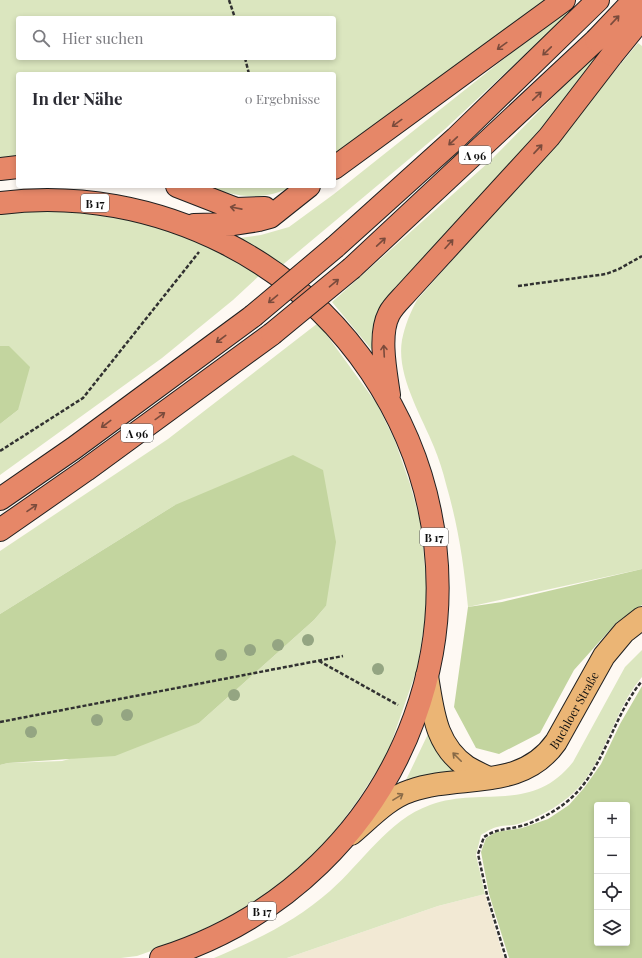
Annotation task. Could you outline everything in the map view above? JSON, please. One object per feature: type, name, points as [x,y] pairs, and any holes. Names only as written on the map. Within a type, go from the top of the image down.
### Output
[{"type":"highway","name":"A 96","points":[[0,499],[74,448],[253,316],[335,247],[456,138],[598,0]]},
{"type":"highway","name":"A 96","points":[[0,530],[86,470],[272,334],[352,268],[596,40],[634,0]]},
{"type":"highway","points":[[336,167],[560,3]]},
{"type":"highway","points":[[391,404],[386,373],[384,345],[386,324],[389,314],[412,286],[549,137],[642,18]]},
{"type":"highway","points":[[0,169],[16,167]]},
{"type":"highway","points":[[182,188],[236,209],[270,207],[288,201]]},
{"type":"highway","points":[[186,225],[234,224],[270,217],[288,201],[306,188]]},
{"type":"highway","name":"B 17","points":[[0,204],[52,200],[96,203],[139,211],[186,225],[212,236],[269,268],[320,310],[363,360],[391,404],[418,467],[427,500],[435,548],[437,603],[435,630],[428,676],[416,714],[393,767],[367,810],[345,838],[312,872],[270,906],[212,939],[162,958]]},
{"type":"main road","name":"Buchloer Straße","points":[[345,838],[397,796],[408,791],[439,784],[501,777],[536,763],[550,750],[604,656],[624,632],[642,618]]},
{"type":"main road","points":[[428,676],[434,717],[440,735],[452,752],[467,767],[489,778]]},
{"type":"path","points":[[230,0],[234,16]]},
{"type":"path","points":[[246,60],[248,72]]},
{"type":"path","points":[[0,451],[84,398],[212,236]]},
{"type":"path","points":[[518,286],[606,274],[619,270],[642,256]]},
{"type":"path","points":[[0,722],[343,656]]},
{"type":"path","points":[[318,660],[364,687],[416,714]]},
{"type":"path","points":[[506,958],[487,895],[478,854],[484,836],[494,830],[521,826],[546,816],[565,803],[582,788],[599,760],[616,721],[633,691],[642,681]]},
{"type":"shaded area","points":[[485,894],[504,958],[287,958],[438,906]]},
{"type":"green space","points":[[0,0],[547,0],[336,158],[336,72],[16,72],[16,159],[0,161]]},
{"type":"green space","points":[[568,8],[572,11],[445,129],[280,267],[233,239],[261,235],[289,227],[334,194]]},
{"type":"green space","points":[[619,30],[596,68],[446,240],[376,355],[332,302],[489,162]]},
{"type":"green space","points":[[638,43],[642,46],[642,569],[468,607],[460,545],[445,479],[436,452],[406,381],[401,353],[405,329],[417,300],[556,142]]},
{"type":"green space","points":[[210,188],[289,188],[260,196],[239,195]]},
{"type":"green space","points":[[71,209],[113,215],[192,237],[260,275],[233,300],[162,358],[0,475],[0,424],[18,410],[9,346],[0,346],[0,212]]},
{"type":"green space","points":[[318,323],[377,404],[395,441],[410,484],[421,524],[428,601],[417,669],[387,755],[358,800],[329,839],[264,900],[179,941],[137,956],[121,958],[0,958],[0,765],[8,763],[62,761],[199,723],[314,620],[326,606],[175,505],[0,614],[0,551],[168,439]]},
{"type":"green space","points":[[0,346],[9,346],[30,367],[18,410],[0,424]]},
{"type":"green space","points":[[293,455],[323,470],[336,542],[326,606],[314,620],[199,723],[115,756],[8,763],[0,765],[0,614],[175,505]]},
{"type":"green space","points":[[642,569],[642,605],[617,622],[574,670],[540,733],[499,754],[476,748],[454,707],[468,607],[502,602]]},
{"type":"green space","points":[[642,650],[642,677],[622,708],[588,776],[576,790],[562,802],[537,817],[518,824],[500,826],[481,835],[476,855],[485,894],[438,906],[287,958],[214,958],[245,945],[275,929],[317,902],[342,880],[388,831],[415,812],[430,805],[449,800],[506,796],[523,793],[541,788],[557,778],[573,762],[625,667]]},
{"type":"green space","points":[[642,686],[642,958],[509,958],[489,894],[481,852],[486,838],[496,832],[522,828],[548,819],[569,805],[584,788],[601,764],[620,724]]},
{"type":"green space","points":[[428,734],[432,734],[464,772],[409,782],[406,780]]}]
